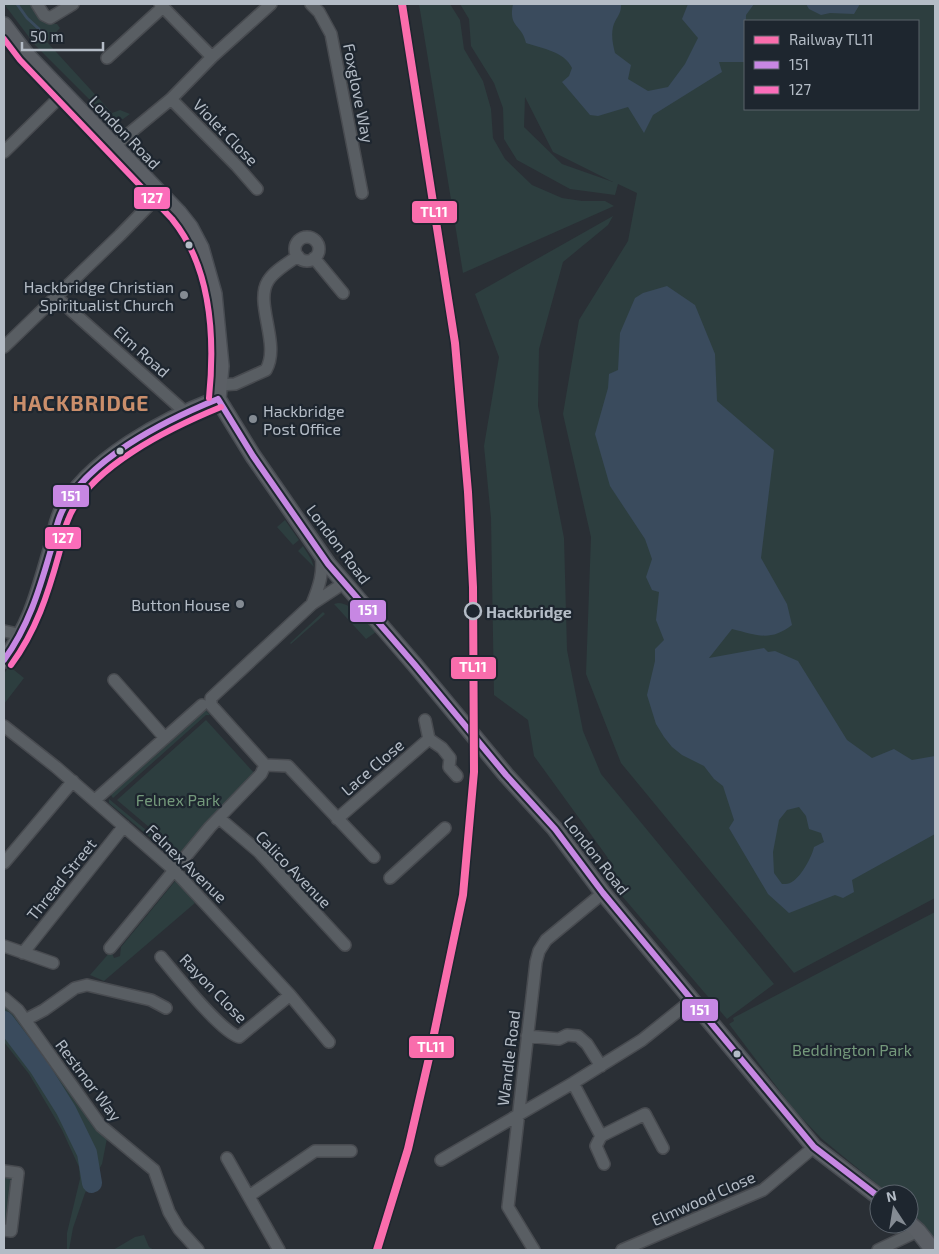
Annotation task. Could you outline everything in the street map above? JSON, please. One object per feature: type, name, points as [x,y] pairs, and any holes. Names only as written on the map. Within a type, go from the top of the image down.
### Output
[{"type":"main road","name":"London Road","points":[[4,25],[26,54],[179,213],[190,227],[201,248],[206,263],[217,316],[221,366],[219,392],[253,456],[320,552],[506,775],[555,829],[603,893],[814,1147],[869,1189]]},
{"type":"main road","points":[[4,660],[10,635],[38,593],[61,514],[75,493],[89,476],[115,455],[160,425],[219,392]]},
{"type":"main road","points":[[919,1233],[933,1250]]},
{"type":"street","points":[[37,4],[44,15],[50,18],[73,4]]},
{"type":"street","points":[[114,146],[171,99],[212,57],[271,4]]},
{"type":"street","name":"Foxglove Way","points":[[311,4],[319,12],[331,34],[362,193]]},
{"type":"street","points":[[107,58],[161,5],[212,57]]},
{"type":"street","points":[[4,152],[64,93]]},
{"type":"street","name":"Violet Close","points":[[171,99],[257,189]]},
{"type":"street","points":[[4,347],[160,194]]},
{"type":"street","points":[[304,237],[312,238],[318,243],[318,251],[314,258],[304,260],[298,256],[295,249],[298,242],[304,237]]},
{"type":"street","points":[[219,392],[266,370],[269,366],[271,351],[265,289],[267,282],[276,273],[298,256]]},
{"type":"street","points":[[314,258],[343,293]]},
{"type":"street","name":"Elm Road","points":[[55,296],[185,412]]},
{"type":"street","points":[[312,604],[321,579],[322,564],[320,552]]},
{"type":"street","points":[[95,800],[164,738],[206,704],[312,604],[344,583]]},
{"type":"street","points":[[114,680],[164,738]]},
{"type":"street","points":[[206,704],[212,707],[265,765],[288,766],[311,788],[337,819],[374,857]]},
{"type":"street","name":"Lace Close","points":[[425,720],[429,739],[442,748],[450,758],[449,767],[456,776]]},
{"type":"street","name":"Felnex Avenue","points":[[4,726],[33,747],[174,870],[290,995],[329,1042]]},
{"type":"street","name":"Lace Close","points":[[337,819],[429,739]]},
{"type":"street","points":[[110,948],[174,870],[260,774],[265,765]]},
{"type":"street","points":[[4,863],[73,781]]},
{"type":"street","name":"Calico Avenue","points":[[219,818],[259,852],[345,945]]},
{"type":"street","name":"Thread Street","points":[[23,953],[124,826]]},
{"type":"street","points":[[390,878],[445,828]]},
{"type":"street","name":"Wandle Road","points":[[534,1250],[508,1207],[526,1036],[536,962],[542,945],[546,940],[603,893]]},
{"type":"street","points":[[4,946],[53,963]]},
{"type":"street","name":"Rayon Close","points":[[161,957],[190,992],[233,1035],[240,1037],[290,995]]},
{"type":"street","points":[[25,1020],[44,1010],[75,988],[87,985],[151,1000],[166,1008]]},
{"type":"street","name":"Restmor Way","points":[[4,998],[18,1010],[101,1126],[154,1170],[169,1212],[179,1229],[198,1250]]},
{"type":"street","points":[[441,1160],[573,1083],[642,1040],[692,1000]]},
{"type":"street","points":[[526,1036],[559,1039],[567,1036],[578,1036],[587,1044],[601,1066]]},
{"type":"street","points":[[573,1083],[600,1136]]},
{"type":"street","points":[[604,1164],[596,1146],[600,1136],[645,1114],[663,1148]]},
{"type":"street","name":"Elmwood Close","points":[[622,1250],[763,1190],[814,1147]]},
{"type":"street","points":[[248,1196],[315,1151],[351,1152]]},
{"type":"street","points":[[227,1158],[276,1249]]},
{"type":"street","points":[[4,1171],[18,1173],[12,1231],[4,1230]]},
{"type":"street","points":[[878,1250],[903,1234]]},
{"type":"green space","points":[[4,4],[35,4],[47,20],[57,24],[60,28],[47,42],[112,113],[120,110],[130,114],[123,119],[108,118],[35,45]]},
{"type":"green space","points":[[419,4],[450,4],[460,20],[464,49],[483,81],[491,109],[493,138],[505,159],[532,185],[562,198],[582,201],[605,201],[614,206],[463,273]]},
{"type":"green space","points":[[460,4],[935,4],[935,898],[794,973],[621,763],[586,674],[591,537],[563,414],[579,320],[628,241],[637,193],[618,184],[615,195],[570,189],[517,160],[504,139],[503,108],[494,83],[471,46],[469,19]],"holes":[[[525,97],[553,152],[613,182],[562,164],[524,127]]]},
{"type":"green space","points":[[613,216],[608,225],[563,262],[539,349],[538,406],[564,538],[567,650],[583,731],[601,774],[774,984],[727,1019],[599,869],[608,858],[534,756],[528,720],[494,695],[491,518],[484,446],[499,357],[475,294]]},
{"type":"green space","points":[[285,520],[299,540],[293,545],[277,527]]},
{"type":"green space","points":[[303,546],[311,559],[314,567],[298,551]]},
{"type":"green space","points":[[338,603],[349,606],[376,632],[366,639],[334,604]]},
{"type":"green space","points":[[323,612],[325,614],[290,643]]},
{"type":"green space","points":[[9,666],[24,678],[4,704],[4,674]]},
{"type":"green space","points":[[204,708],[210,715],[206,715],[113,798],[110,794]]},
{"type":"green space","name":"Felnex Park","points":[[206,720],[255,774],[182,855],[117,800]]},
{"type":"green space","points":[[109,799],[170,850],[170,854],[109,803]]},
{"type":"green space","points":[[176,880],[195,903],[104,981],[90,975],[111,951],[114,958],[120,956],[121,947]]},
{"type":"green space","name":"Beddington Park","points":[[935,912],[935,1244],[919,1222],[919,1184],[877,1184],[822,1139],[795,1111],[729,1024],[734,1021],[733,1018]]},
{"type":"green space","points":[[4,998],[108,1133],[102,1164],[85,1193],[73,1228],[69,1250],[67,1250],[67,1233],[80,1179],[79,1167],[62,1130],[29,1074],[4,1042]]},
{"type":"green space","points":[[8,1174],[14,1179],[7,1225],[4,1225],[4,1175]]},
{"type":"green space","points":[[144,1235],[149,1247],[154,1250],[113,1250],[135,1237]]},
{"type":"water","points":[[513,4],[621,4],[612,30],[615,53],[631,65],[628,79],[648,91],[668,87],[685,64],[698,38],[682,19],[688,4],[754,4],[746,15],[746,20],[744,20],[744,62],[719,62],[722,72],[653,115],[644,133],[628,107],[598,116],[590,115],[562,82],[569,76],[572,68],[568,62],[552,51],[526,43],[522,32],[512,18]]},
{"type":"water","points":[[806,4],[860,4],[854,14],[830,13],[821,15],[809,9]]},
{"type":"water","points":[[667,286],[695,305],[715,354],[717,401],[774,450],[761,558],[787,604],[792,625],[777,634],[763,636],[732,629],[709,658],[764,648],[768,652],[775,651],[798,661],[847,740],[872,758],[894,749],[912,760],[935,756],[935,834],[852,880],[854,892],[843,898],[835,895],[789,913],[768,894],[729,828],[734,820],[723,786],[714,779],[704,766],[682,755],[672,747],[656,724],[647,695],[655,661],[655,649],[664,640],[656,620],[659,592],[652,590],[646,577],[652,559],[645,539],[610,486],[595,434],[608,388],[609,374],[618,370],[620,333],[635,298],[643,293]],"holes":[[[799,807],[806,816],[809,829],[821,833],[824,842],[814,847],[808,862],[798,877],[794,881],[782,884],[774,873],[773,852],[779,820],[787,810]]]},
{"type":"waterway","points":[[17,4],[27,18],[39,29]]},
{"type":"waterway","points":[[4,1021],[39,1067],[66,1110],[87,1153],[92,1183]]},
{"type":"rail line","name":"TL11","points":[[377,1250],[408,1149],[463,895],[474,772],[473,587],[468,492],[455,343],[402,4]]},
{"type":"transit line","name":"127","points":[[4,39],[20,60],[172,219],[185,238],[196,259],[208,304],[211,352],[209,398]]},
{"type":"transit line","name":"151","points":[[218,399],[253,456],[328,564],[506,775],[555,829],[603,893],[814,1147],[869,1189]]},
{"type":"transit line","name":"151","points":[[4,660],[20,635],[32,608],[46,567],[58,521],[71,496],[87,477],[106,460],[128,445],[174,418],[218,399]]},
{"type":"transit line","name":"127","points":[[11,665],[28,639],[46,598],[66,524],[78,501],[93,483],[112,466],[134,451],[179,426],[221,407]]},
{"type":"place","name":"Hackbridge Christian Spiritualist Church","points":[[184,295]]},
{"type":"place","name":"Hackbridge Post Office","points":[[253,419]]},
{"type":"place","name":"Button House","points":[[240,604]]},
{"type":"place","name":"Hackbridge","points":[[473,611]]},
{"type":"district","name":"HACKBRIDGE","points":[[81,402]]}]
